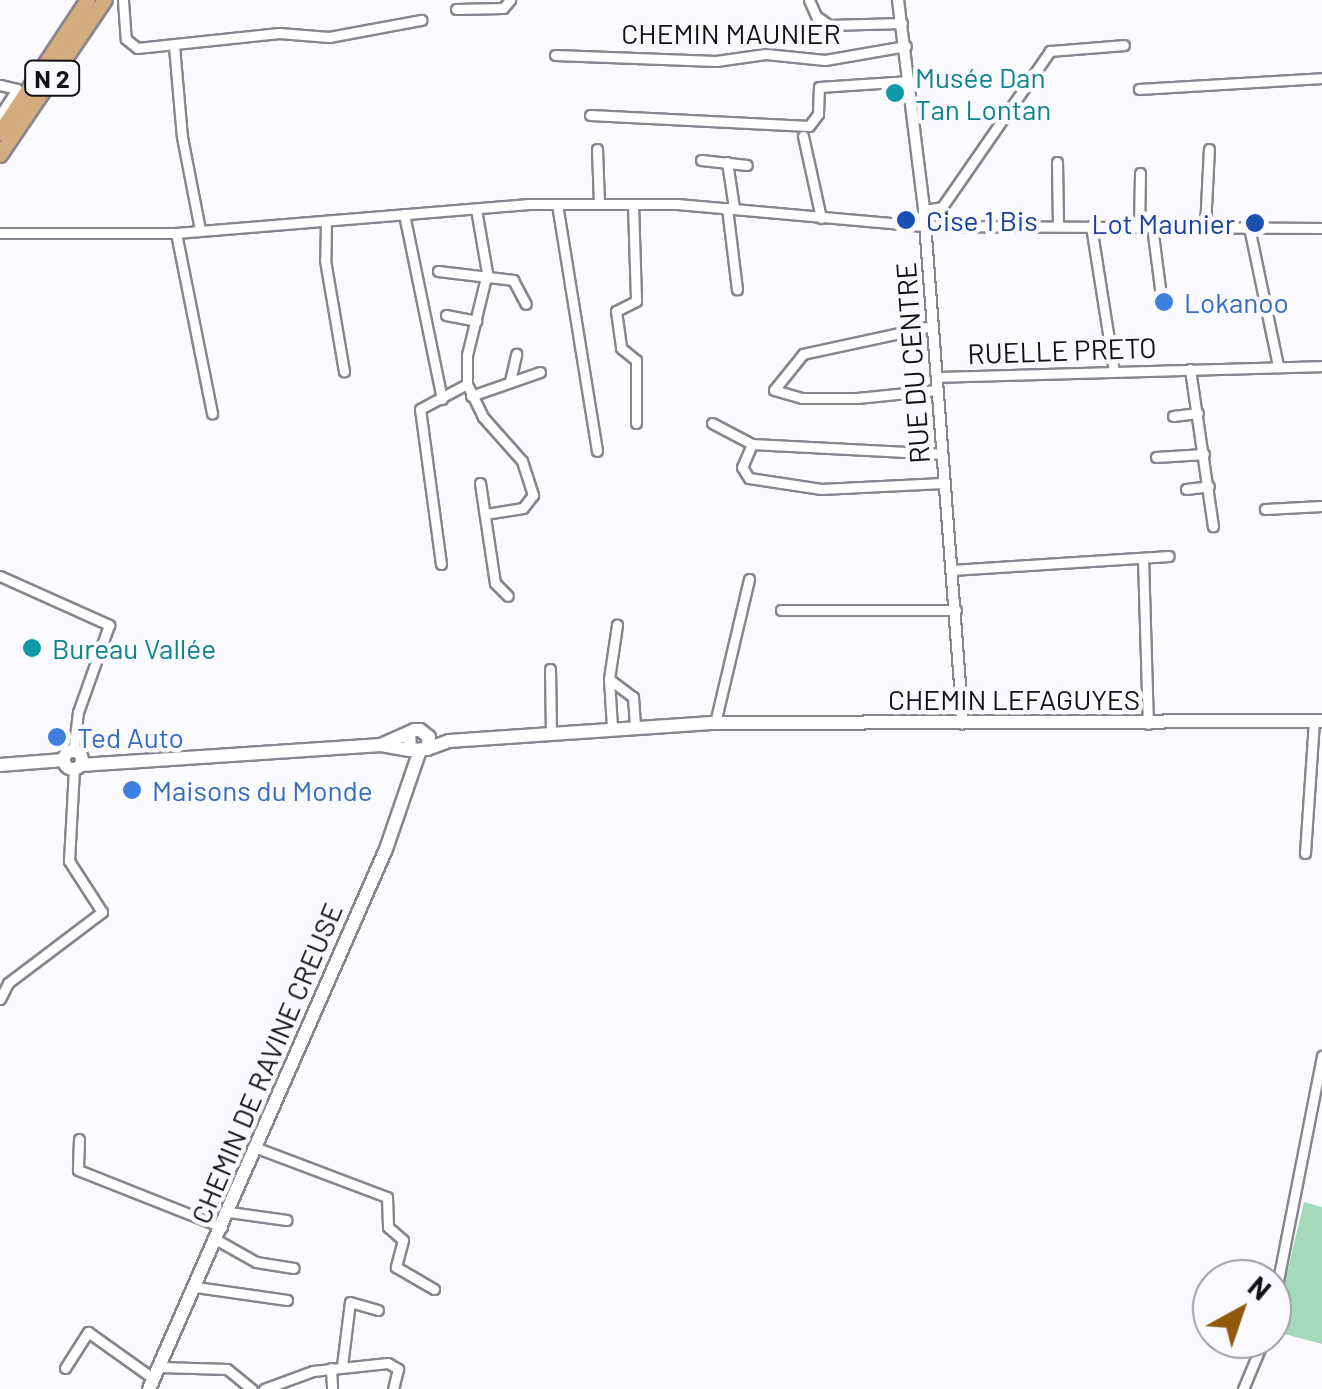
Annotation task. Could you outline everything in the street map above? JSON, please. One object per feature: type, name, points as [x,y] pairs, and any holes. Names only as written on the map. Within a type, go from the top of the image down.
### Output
[{"type":"highway","name":"N 2","points":[[0,133],[88,0]]},
{"type":"highway","name":"N 2","points":[[0,155],[104,0]]},
{"type":"main road","name":"CHEMIN LEFAGUYES","points":[[0,765],[380,745],[418,750],[449,742],[612,727],[715,723],[1318,721]]},
{"type":"main road","name":"CHEMIN LEFAGUYES","points":[[380,745],[426,732],[449,742]]},
{"type":"main road","points":[[418,750],[426,732]]},
{"type":"main road","points":[[409,734],[418,750]]},
{"type":"main road","name":"CHEMIN DE RAVINE CREUSE","points":[[154,1378],[386,849],[418,750]]},
{"type":"street","points":[[123,0],[129,46],[174,46],[279,33],[328,37],[421,20]]},
{"type":"street","points":[[456,9],[503,8],[510,0]]},
{"type":"street","points":[[809,0],[830,24],[902,23]]},
{"type":"street","name":"RUE DU CENTRE","points":[[898,0],[924,210],[963,724]]},
{"type":"street","points":[[174,46],[182,137],[200,230]]},
{"type":"street","name":"CHEMIN MAUNIER","points":[[555,55],[716,60],[766,54],[825,60],[906,46]]},
{"type":"street","points":[[924,210],[942,206],[1050,51],[1124,46]]},
{"type":"street","points":[[1139,89],[1322,78]]},
{"type":"street","points":[[590,115],[808,126],[818,114],[819,87],[910,80]]},
{"type":"street","points":[[0,84],[18,89],[0,114]]},
{"type":"street","points":[[804,136],[822,218]]},
{"type":"street","points":[[597,149],[599,204]]},
{"type":"street","points":[[1205,226],[1209,149]]},
{"type":"street","points":[[701,160],[747,165]]},
{"type":"street","points":[[727,162],[737,289]]},
{"type":"street","points":[[1057,162],[1058,226]]},
{"type":"street","points":[[1139,226],[1140,173]]},
{"type":"street","points":[[557,204],[598,451]]},
{"type":"street","points":[[0,233],[176,232],[557,204],[731,208],[924,226],[1322,228]]},
{"type":"street","points":[[633,204],[636,301],[616,312],[621,348],[636,360],[636,423]]},
{"type":"street","points":[[476,209],[487,273],[467,384],[522,461],[532,495],[523,508],[484,514]]},
{"type":"street","points":[[404,214],[442,400]]},
{"type":"street","points":[[326,220],[326,260],[344,371]]},
{"type":"street","points":[[1091,226],[1114,371]]},
{"type":"street","points":[[1152,226],[1162,304]]},
{"type":"street","points":[[1249,227],[1278,366]]},
{"type":"street","points":[[176,232],[212,413]]},
{"type":"street","points":[[438,271],[487,273],[517,282],[526,304]]},
{"type":"street","points":[[446,315],[476,321]]},
{"type":"street","points":[[932,326],[804,354],[774,390],[802,398],[857,398],[937,390]]},
{"type":"street","points":[[510,381],[516,354]]},
{"type":"street","name":"RUELLE PRETO","points":[[936,377],[1322,366]]},
{"type":"street","name":"RUELLE PRETO","points":[[1190,369],[1213,526]]},
{"type":"street","points":[[472,396],[540,372]]},
{"type":"street","points":[[441,564],[420,410],[467,384]]},
{"type":"street","points":[[1173,416],[1198,413]]},
{"type":"street","points":[[712,423],[752,444],[940,454]]},
{"type":"street","points":[[752,444],[742,467],[749,478],[821,489],[943,483]]},
{"type":"street","points":[[1156,457],[1204,454]]},
{"type":"street","points":[[480,484],[496,582],[508,596]]},
{"type":"street","points":[[1186,489],[1209,486]]},
{"type":"street","points":[[1265,509],[1322,506]]},
{"type":"street","points":[[952,570],[1169,556]]},
{"type":"street","points":[[1143,558],[1148,724]]},
{"type":"street","points":[[0,576],[108,625],[78,712],[69,861],[102,912],[4,979],[0,999]]},
{"type":"street","points":[[715,723],[749,579]]},
{"type":"street","points":[[780,610],[956,610]]},
{"type":"street","points":[[612,727],[609,679],[618,625]]},
{"type":"street","points":[[550,669],[551,734]]},
{"type":"street","points":[[609,679],[633,697],[635,726]]},
{"type":"street","name":"CHEMIN LEFAGUYES","points":[[1305,853],[1318,721]]},
{"type":"street","points":[[1282,1259],[1322,1056]]},
{"type":"street","points":[[1308,1131],[1322,1132]]},
{"type":"street","points":[[79,1140],[78,1170],[220,1234],[256,1262],[294,1268]]},
{"type":"street","points":[[257,1148],[387,1197],[388,1227],[402,1240],[396,1266],[434,1290]]},
{"type":"street","points":[[229,1212],[286,1220]]},
{"type":"street","points":[[196,1287],[287,1300]]},
{"type":"street","points":[[332,1389],[350,1302],[378,1310]]},
{"type":"street","points":[[66,1368],[88,1332],[154,1378],[226,1369],[252,1389]]},
{"type":"street","points":[[1243,1389],[1256,1359]]},
{"type":"street","points":[[264,1389],[337,1367],[393,1364],[393,1389]]},
{"type":"green space","points":[[1304,1202],[1322,1207],[1322,1344],[1292,1336],[1290,1259]]},
{"type":"place","name":"Musée Dan Tan Lontan","points":[[895,93]]},
{"type":"place","name":"Cise 1 Bis","points":[[906,220]]},
{"type":"place","name":"Lot Maunier","points":[[1255,223]]},
{"type":"place","name":"Lokanoo","points":[[1164,302]]},
{"type":"place","name":"Bureau Vallée","points":[[32,648]]},
{"type":"place","name":"Ted Auto","points":[[57,737]]},
{"type":"place","name":"Maisons du Monde","points":[[132,790]]}]
